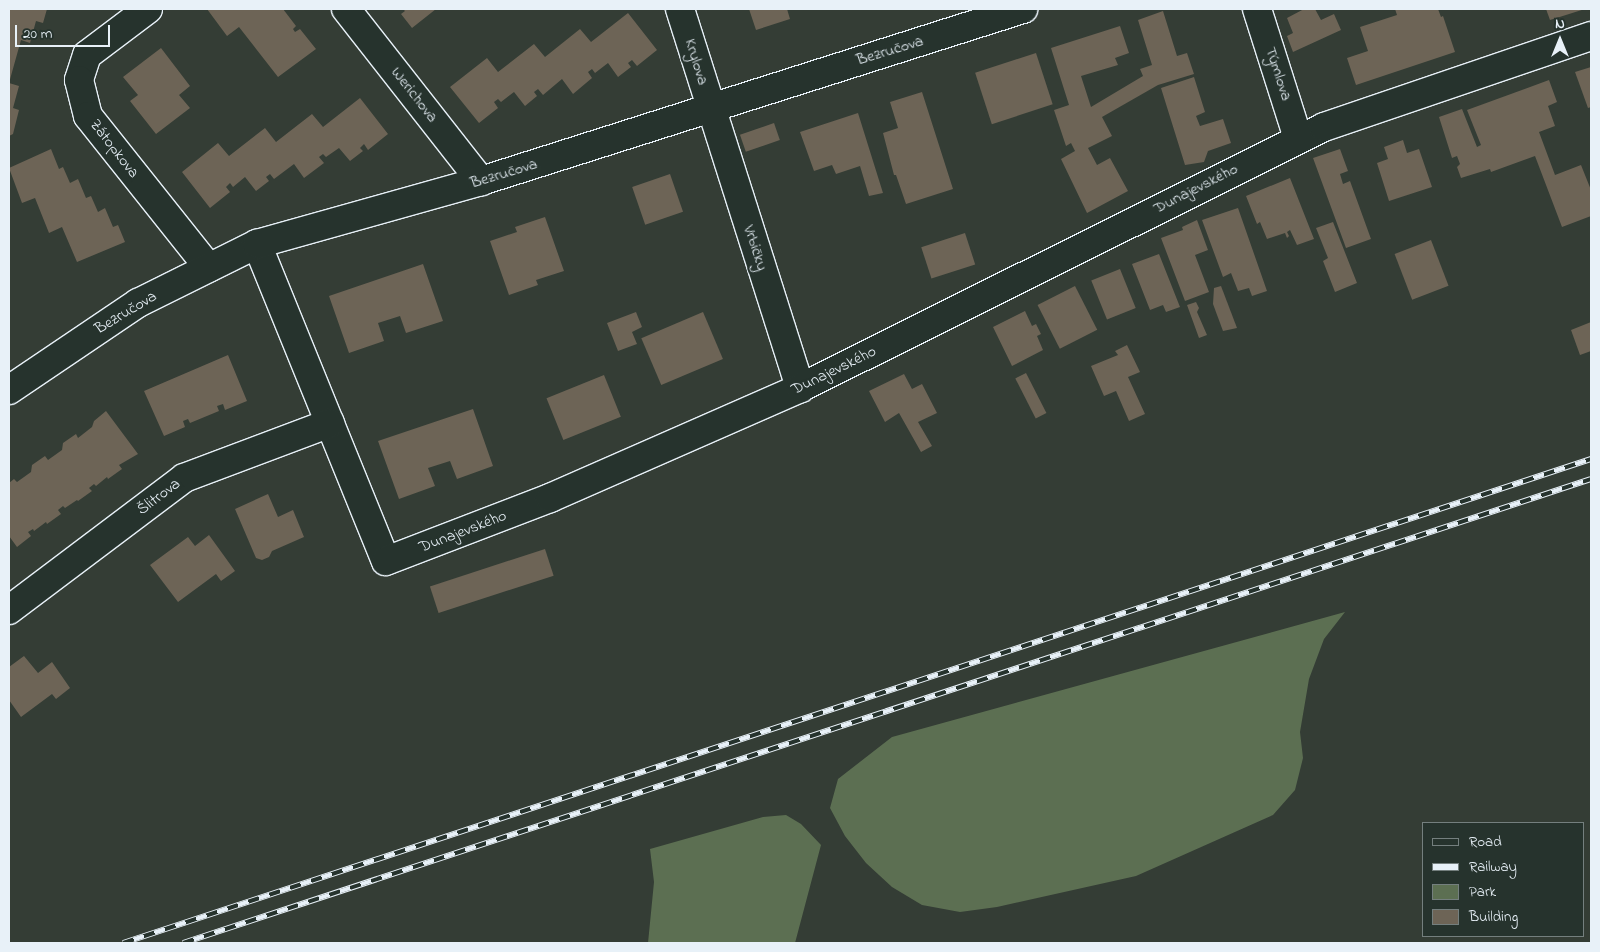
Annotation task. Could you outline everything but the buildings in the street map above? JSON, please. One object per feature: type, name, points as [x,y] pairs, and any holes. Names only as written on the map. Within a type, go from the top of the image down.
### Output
[{"type":"street","name":"Zátopkova","points":[[148,9],[87,54],[79,80],[88,116],[209,268]]},
{"type":"street","name":"Werichova","points":[[346,9],[481,182]]},
{"type":"street","name":"Bezručova","points":[[9,390],[138,303],[257,244],[481,182],[710,107],[1023,9]]},
{"type":"street","name":"Týmlova","points":[[1257,9],[1298,138]]},
{"type":"street","name":"Krylova","points":[[679,11],[710,107]]},
{"type":"street","name":"Dunajevského","points":[[257,244],[386,561],[550,498],[800,388],[1298,138],[1324,127],[1591,36]]},
{"type":"street","name":"Vrbičky","points":[[710,107],[800,388]]},
{"type":"street","name":"Šlitrova","points":[[9,610],[184,478],[330,423]]},
{"type":"green space","points":[[1345,612],[1324,639],[1309,679],[1300,732],[1303,758],[1295,790],[1273,815],[1136,876],[997,907],[960,912],[922,905],[892,887],[866,863],[845,836],[830,808],[838,779],[892,737]]},
{"type":"green space","points":[[786,815],[801,824],[821,845],[795,943],[648,943],[654,882],[650,849],[763,817]]},
{"type":"railway","points":[[123,943],[1591,459]]},
{"type":"railway","points":[[183,943],[1591,479]]}]
